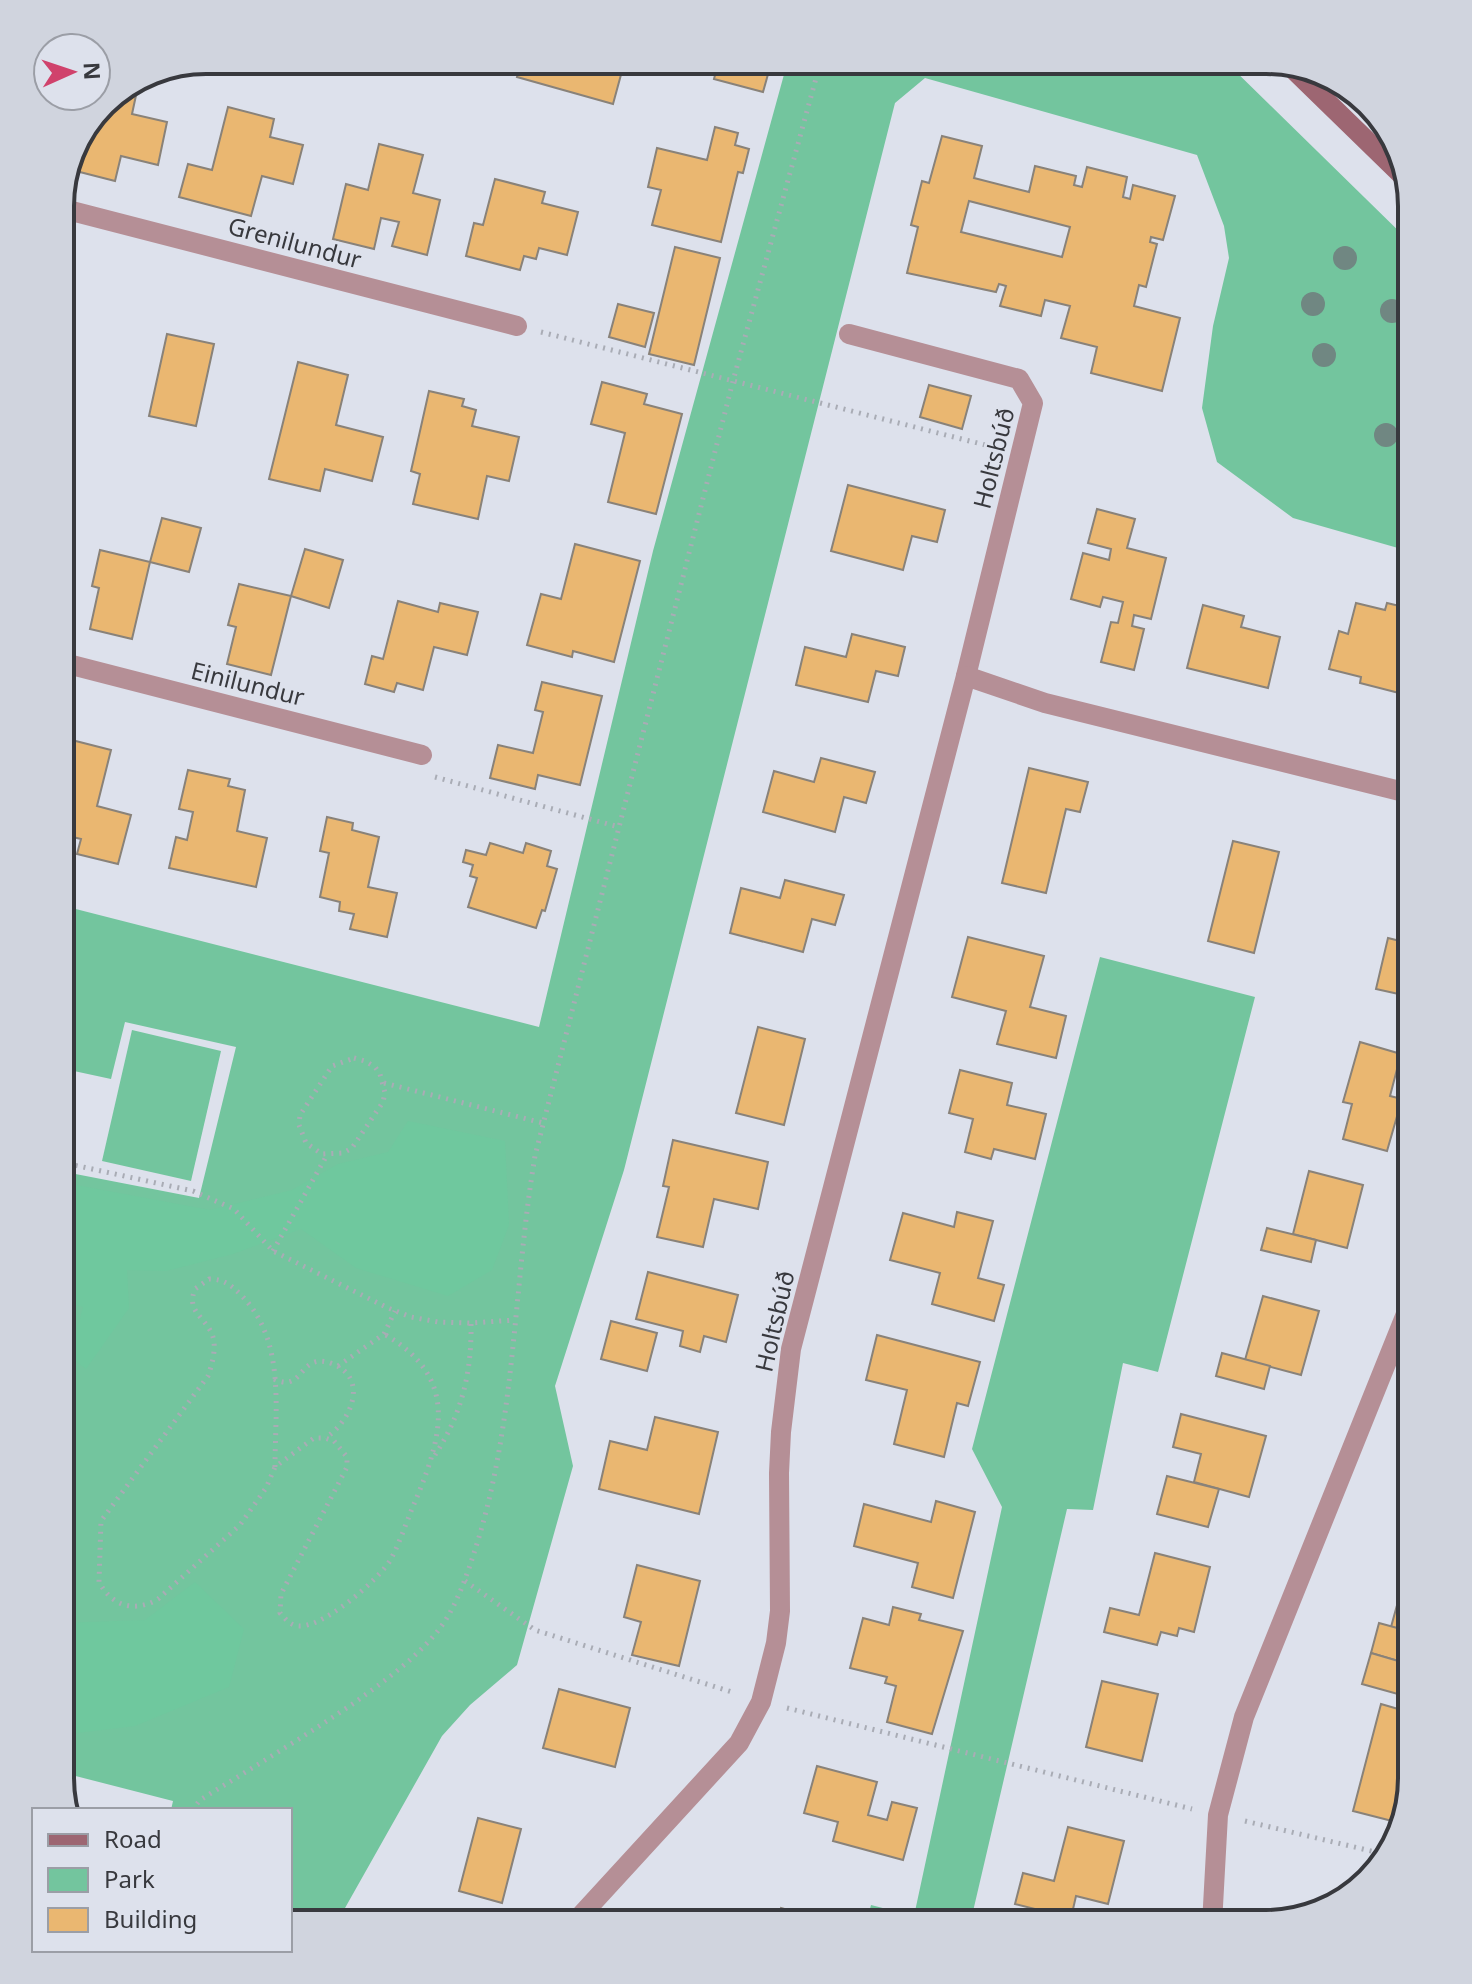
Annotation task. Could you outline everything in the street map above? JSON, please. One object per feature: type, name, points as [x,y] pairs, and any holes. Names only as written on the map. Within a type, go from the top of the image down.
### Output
[{"type":"street","points":[[1305,80],[1390,164]]},
{"type":"street","name":"Grenilundur","points":[[74,212],[517,326]]},
{"type":"street","name":"Holtsbúð","points":[[586,1910],[739,1743],[761,1702],[776,1643],[780,1611],[781,1446],[791,1349],[966,676],[1033,403],[1019,379],[849,334]]},
{"type":"street","name":"Einilundur","points":[[74,666],[422,755]]},
{"type":"street","points":[[966,676],[1045,703],[1398,791]]},
{"type":"street","points":[[1213,1910],[1218,1815],[1244,1717],[1398,1334]]},
{"type":"path","points":[[194,1808],[200,1800],[319,1727],[395,1674],[438,1631],[465,1581],[488,1510],[507,1403],[525,1217],[543,1123],[733,381],[817,74]]},
{"type":"path","points":[[517,326],[1021,454]]},
{"type":"path","points":[[422,755],[423,773],[619,827]]},
{"type":"path","points":[[354,1058],[365,1061],[375,1067],[384,1083],[383,1102],[352,1148],[327,1155],[306,1143],[299,1125],[300,1115],[332,1066],[354,1058]]},
{"type":"path","points":[[384,1083],[543,1123]]},
{"type":"path","points":[[273,1251],[327,1155]]},
{"type":"path","points":[[74,1165],[193,1191],[234,1209],[273,1251],[395,1311],[438,1322],[515,1320]]},
{"type":"path","points":[[209,1279],[227,1282],[254,1310],[264,1326],[271,1346],[274,1379],[275,1467],[266,1488],[240,1525],[158,1599],[149,1604],[128,1607],[117,1603],[104,1591],[99,1582],[101,1521],[201,1387],[212,1364],[211,1331],[194,1313],[192,1305],[195,1289],[209,1279]]},
{"type":"path","points":[[338,1366],[384,1334],[395,1311]]},
{"type":"path","points":[[432,1460],[446,1439],[465,1392],[471,1323]]},
{"type":"path","points":[[325,1438],[342,1448],[347,1467],[281,1594],[280,1613],[294,1625],[311,1624],[340,1608],[376,1579],[390,1560],[432,1460],[439,1430],[435,1391],[427,1373],[415,1358],[401,1344],[384,1334]]},
{"type":"path","points":[[274,1379],[287,1383],[310,1362],[329,1362],[338,1366],[351,1382],[352,1403],[337,1431],[325,1438],[314,1438],[275,1467]]},
{"type":"path","points":[[465,1581],[535,1630],[761,1702],[1375,1852]]},
{"type":"green space","points":[[784,74],[1238,74],[1398,230],[1398,548],[1293,518],[1217,462],[1202,408],[1213,326],[1229,258],[1224,226],[1197,155],[925,78],[895,103],[624,1170],[555,1386],[573,1466],[517,1665],[470,1705],[442,1736],[344,1910],[292,1910],[292,1808],[171,1808],[173,1801],[74,1776],[74,1174],[199,1198],[236,1047],[125,1022],[111,1079],[74,1071],[74,909],[539,1027],[653,551]]},
{"type":"green space","points":[[1100,957],[1255,997],[1158,1372],[1123,1363],[1093,1510],[1067,1509],[973,1910],[915,1910],[1002,1507],[972,1449]]},
{"type":"green space","points":[[132,1030],[221,1051],[191,1181],[102,1161]]},
{"type":"green space","points":[[408,1121],[505,1141],[509,1225],[492,1270],[448,1296],[356,1268],[301,1229],[233,1254],[166,1271],[127,1270],[129,1308],[86,1369],[74,1360],[74,1342],[83,1307],[74,1305],[74,1185],[210,1210],[292,1190],[338,1164],[388,1152]]},
{"type":"green space","points":[[195,1582],[244,1629],[229,1687],[135,1726],[74,1733],[74,1623],[145,1620]]},
{"type":"green space","points":[[871,1905],[891,1910],[870,1910]]},
{"type":"building","points":[[518,74],[621,74],[613,104],[517,77]]},
{"type":"building","points":[[715,74],[768,74],[763,92],[714,79]]},
{"type":"building","points":[[136,94],[132,114],[167,122],[158,165],[121,156],[115,181],[79,172],[96,133],[113,113]]},
{"type":"building","points":[[228,107],[274,119],[270,137],[303,145],[293,184],[262,176],[251,216],[179,197],[188,164],[212,170]]},
{"type":"building","points":[[715,127],[738,133],[735,145],[749,149],[743,173],[738,172],[721,242],[652,225],[661,190],[648,187],[657,148],[707,160]]},
{"type":"building","points":[[942,136],[982,146],[974,178],[1029,192],[1035,166],[1076,176],[1074,185],[1082,187],[1087,167],[1127,177],[1123,197],[1130,199],[1133,185],[1175,196],[1163,240],[1151,237],[1150,242],[1157,244],[1146,287],[1139,285],[1134,306],[1180,318],[1162,391],[1091,373],[1097,347],[1061,338],[1070,306],[1045,300],[1041,316],[1000,306],[1006,286],[999,284],[996,292],[907,273],[918,227],[911,225],[922,181],[929,183]],"holes":[[[969,201],[1070,227],[1062,257],[961,232]]]},
{"type":"building","points":[[379,144],[423,155],[413,193],[440,200],[427,255],[392,246],[399,222],[381,218],[374,249],[333,239],[346,184],[368,190]]},
{"type":"building","points":[[495,179],[545,192],[542,203],[578,212],[567,255],[539,248],[536,259],[524,256],[520,270],[466,256],[474,223],[483,225]]},
{"type":"building","points":[[675,247],[720,258],[694,365],[649,354]]},
{"type":"building","points":[[618,304],[654,313],[645,347],[609,337]]},
{"type":"building","points":[[167,334],[214,344],[196,426],[149,416]]},
{"type":"building","points":[[298,362],[348,375],[336,425],[383,437],[372,481],[325,469],[320,491],[269,479]]},
{"type":"building","points":[[602,382],[647,394],[644,404],[682,414],[656,514],[608,502],[625,433],[591,424]]},
{"type":"building","points":[[929,385],[971,396],[962,429],[920,417]]},
{"type":"building","points":[[429,391],[464,399],[462,406],[476,410],[472,426],[519,437],[509,481],[487,476],[478,519],[413,504],[420,474],[411,471]]},
{"type":"building","points":[[848,485],[945,510],[937,542],[912,536],[903,570],[831,551]]},
{"type":"building","points":[[1097,509],[1135,519],[1127,548],[1166,558],[1151,619],[1134,615],[1132,626],[1144,629],[1134,670],[1101,662],[1111,622],[1118,623],[1123,602],[1103,597],[1100,607],[1071,599],[1083,553],[1109,560],[1111,549],[1088,543]]},
{"type":"building","points":[[162,518],[201,528],[189,572],[150,562]]},
{"type":"building","points":[[575,544],[640,561],[614,662],[573,651],[572,657],[527,645],[541,594],[561,599]]},
{"type":"building","points":[[305,549],[343,560],[329,608],[291,596]]},
{"type":"building","points":[[100,550],[150,562],[132,639],[90,629],[99,588],[92,586]]},
{"type":"building","points":[[239,584],[291,596],[271,675],[227,664],[236,627],[228,625]]},
{"type":"building","points":[[398,601],[438,612],[440,603],[478,612],[467,655],[434,647],[423,690],[397,683],[394,692],[365,684],[372,656],[383,659]]},
{"type":"building","points":[[1356,603],[1385,610],[1387,603],[1398,606],[1398,693],[1360,683],[1361,677],[1329,669],[1339,631],[1348,634]]},
{"type":"building","points":[[1203,605],[1244,616],[1241,627],[1280,637],[1268,688],[1187,668]]},
{"type":"building","points":[[852,634],[905,647],[898,676],[876,671],[868,702],[796,685],[805,647],[846,657]]},
{"type":"building","points":[[542,682],[602,696],[580,785],[538,775],[535,789],[490,778],[498,745],[533,753],[543,712],[535,710]]},
{"type":"building","points":[[74,741],[111,750],[97,806],[131,815],[118,864],[77,854],[81,839],[74,837]]},
{"type":"building","points":[[821,758],[875,772],[866,803],[844,797],[835,832],[763,812],[774,771],[814,782]]},
{"type":"building","points":[[1029,768],[1088,782],[1080,812],[1066,809],[1046,893],[1002,883]]},
{"type":"building","points":[[188,770],[230,779],[228,786],[245,790],[237,831],[267,838],[256,887],[169,868],[176,837],[187,840],[193,812],[179,809]]},
{"type":"building","points":[[327,817],[353,823],[352,830],[379,837],[368,887],[397,893],[387,937],[350,929],[354,914],[339,911],[340,902],[320,897],[329,853],[320,851]]},
{"type":"building","points":[[1233,841],[1279,852],[1254,953],[1208,941]]},
{"type":"building","points":[[490,843],[523,853],[526,843],[551,851],[547,866],[557,869],[545,911],[542,910],[536,928],[468,907],[477,878],[470,876],[473,865],[463,862],[466,850],[486,855]]},
{"type":"building","points":[[785,880],[844,895],[835,925],[812,919],[803,952],[730,933],[741,888],[780,898]]},
{"type":"building","points":[[968,937],[1044,956],[1030,1007],[1066,1016],[1056,1058],[997,1044],[1006,1011],[952,997]]},
{"type":"building","points":[[1388,938],[1398,940],[1398,994],[1376,989]]},
{"type":"building","points":[[758,1027],[805,1039],[784,1125],[736,1113]]},
{"type":"building","points":[[1360,1042],[1398,1053],[1390,1096],[1398,1098],[1398,1113],[1387,1151],[1343,1139],[1352,1104],[1343,1102]]},
{"type":"building","points":[[960,1070],[1012,1083],[1007,1105],[1046,1114],[1035,1159],[994,1149],[991,1159],[965,1152],[973,1119],[949,1113]]},
{"type":"building","points":[[673,1140],[768,1162],[758,1209],[714,1199],[703,1247],[657,1237],[669,1187],[663,1186]]},
{"type":"building","points":[[1309,1171],[1363,1185],[1347,1248],[1293,1234]]},
{"type":"building","points":[[957,1212],[993,1221],[978,1278],[1004,1285],[994,1321],[932,1304],[940,1273],[890,1260],[903,1213],[954,1227]]},
{"type":"building","points":[[1267,1228],[1316,1240],[1311,1262],[1261,1250]]},
{"type":"building","points":[[648,1272],[738,1295],[726,1342],[704,1336],[700,1352],[680,1346],[683,1331],[636,1319]]},
{"type":"building","points":[[1263,1296],[1319,1311],[1301,1375],[1245,1360]]},
{"type":"building","points":[[611,1321],[657,1333],[647,1371],[601,1359]]},
{"type":"building","points":[[877,1335],[980,1362],[968,1406],[957,1403],[944,1457],[894,1444],[907,1390],[866,1380]]},
{"type":"building","points":[[1222,1353],[1270,1366],[1264,1389],[1216,1376]]},
{"type":"building","points":[[1181,1414],[1266,1436],[1249,1497],[1194,1482],[1201,1454],[1173,1447]]},
{"type":"building","points":[[655,1417],[718,1432],[699,1514],[599,1489],[610,1441],[647,1450]]},
{"type":"building","points":[[1167,1476],[1219,1489],[1208,1527],[1157,1514]]},
{"type":"building","points":[[936,1501],[975,1512],[953,1598],[912,1587],[918,1563],[854,1546],[864,1504],[931,1522]]},
{"type":"building","points":[[1155,1553],[1210,1567],[1194,1632],[1179,1628],[1177,1636],[1161,1632],[1157,1645],[1104,1632],[1110,1608],[1139,1615]]},
{"type":"building","points":[[637,1565],[700,1581],[679,1666],[632,1655],[641,1622],[624,1617]]},
{"type":"building","points":[[1398,1602],[1398,1629],[1391,1627]]},
{"type":"building","points":[[893,1607],[921,1614],[919,1620],[963,1631],[932,1734],[887,1722],[896,1686],[885,1683],[887,1677],[850,1668],[863,1618],[889,1625]]},
{"type":"building","points":[[1379,1623],[1398,1628],[1398,1661],[1371,1653]]},
{"type":"building","points":[[1371,1653],[1398,1661],[1398,1694],[1362,1684]]},
{"type":"building","points":[[1102,1681],[1158,1694],[1142,1761],[1086,1747]]},
{"type":"building","points":[[559,1689],[630,1708],[615,1767],[543,1748]]},
{"type":"building","points":[[1381,1704],[1398,1709],[1397,1795],[1390,1821],[1353,1811]]},
{"type":"building","points":[[817,1766],[877,1782],[868,1815],[887,1820],[892,1802],[917,1808],[903,1860],[833,1841],[838,1822],[804,1813]]},
{"type":"building","points":[[478,1818],[521,1829],[502,1903],[459,1891]]},
{"type":"building","points":[[1068,1827],[1124,1841],[1108,1904],[1076,1896],[1073,1910],[1039,1910],[1015,1904],[1023,1873],[1054,1881]]}]
